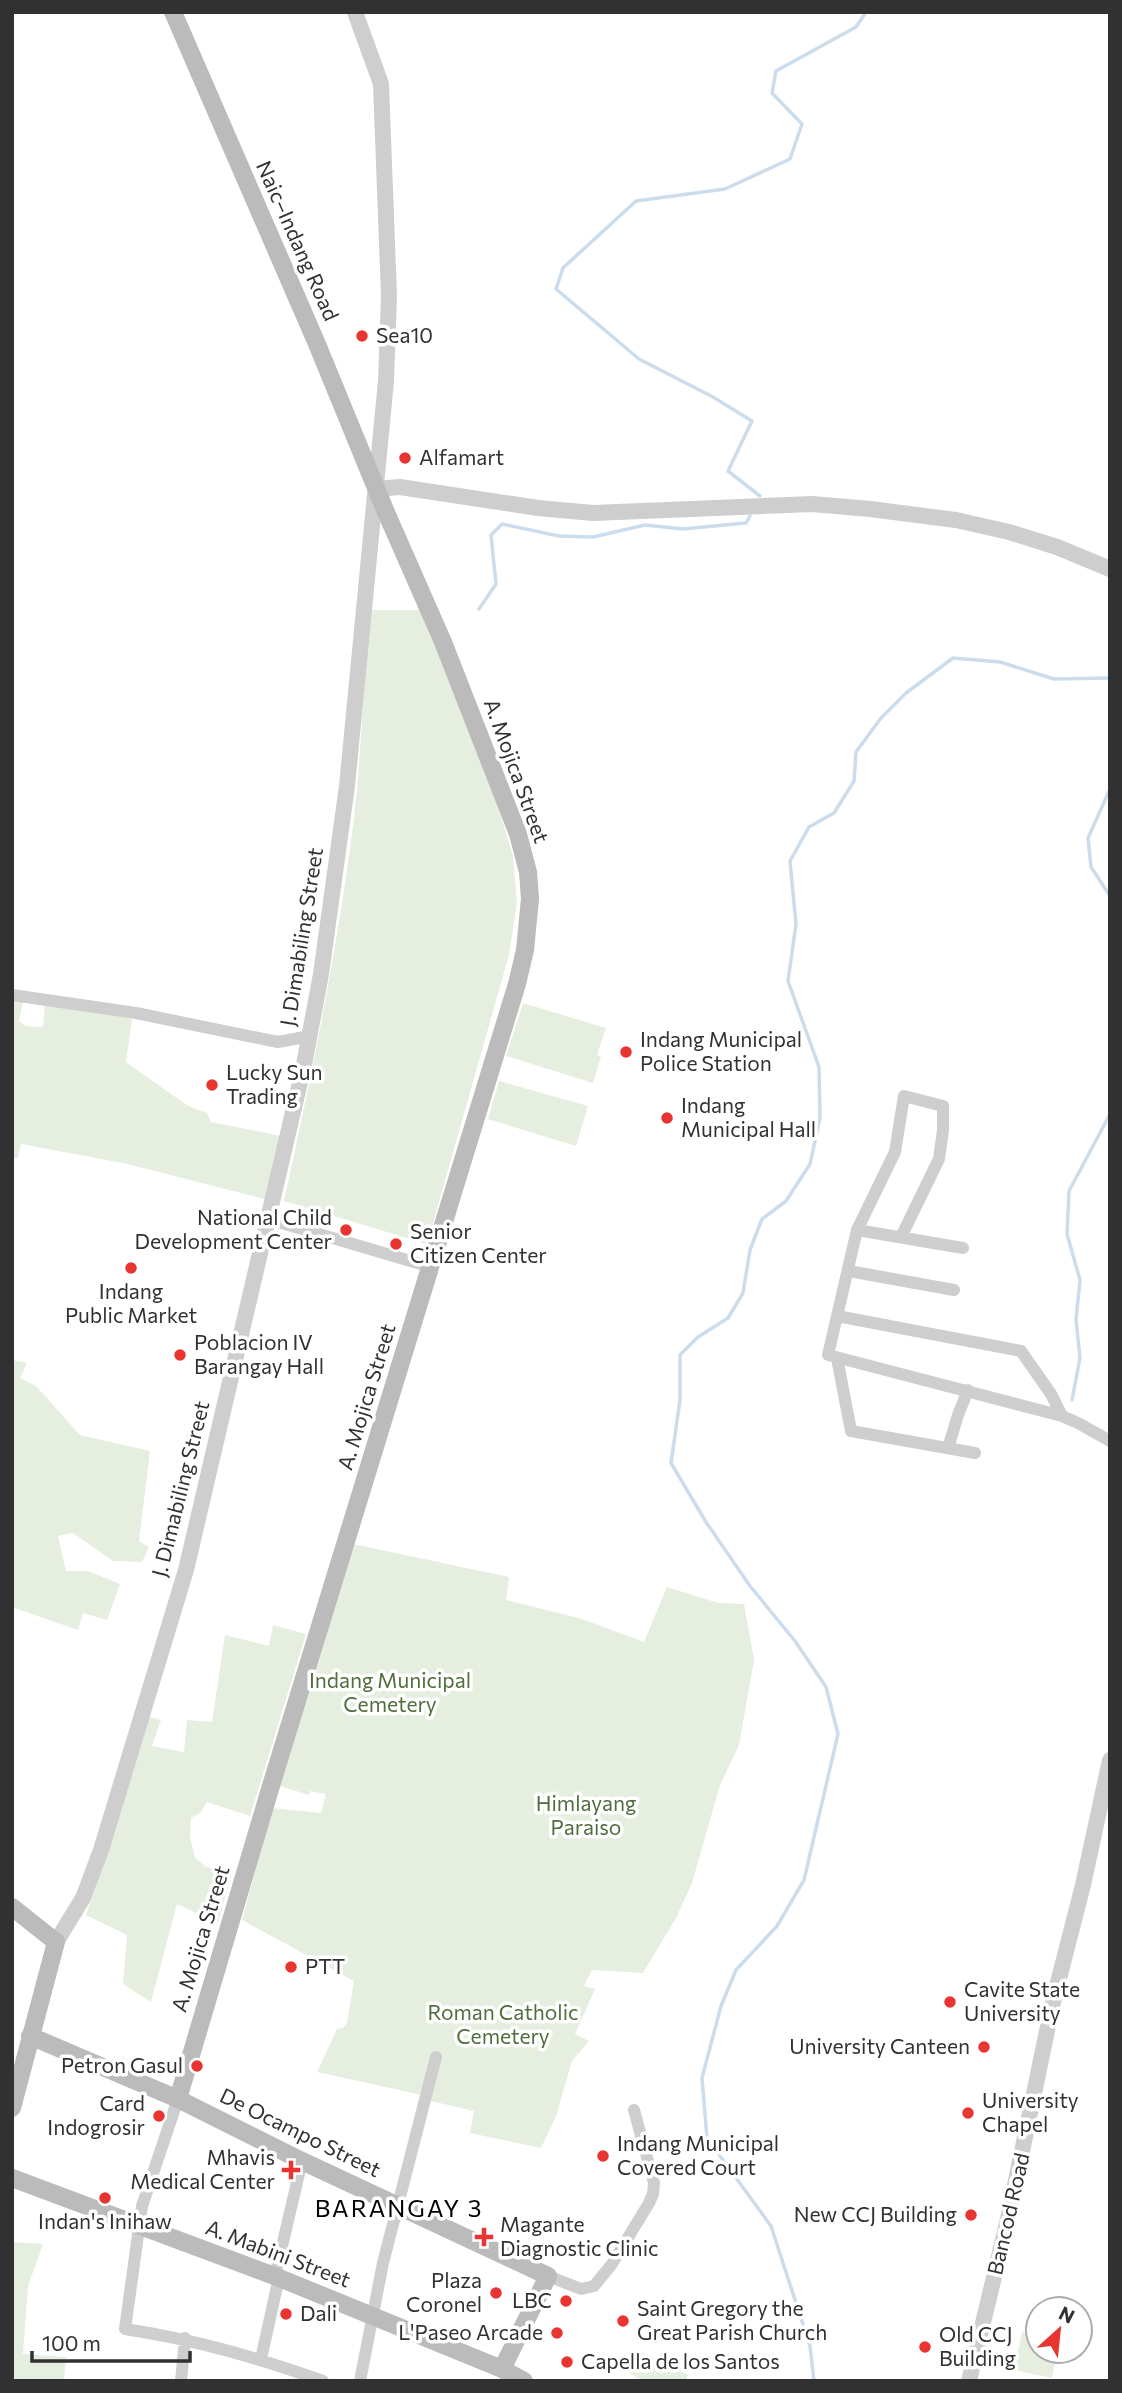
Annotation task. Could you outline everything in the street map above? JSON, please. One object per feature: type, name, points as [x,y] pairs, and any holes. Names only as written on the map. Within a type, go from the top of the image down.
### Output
[{"type":"main road","name":"Naic–Indang Road","points":[[173,12],[317,344],[376,489]]},
{"type":"main road","name":"A. Mojica Street","points":[[178,2099],[270,1789],[432,1267],[522,966],[527,932],[530,886],[521,844],[443,642],[376,489]]},
{"type":"main road","points":[[12,1908],[57,1942]]},
{"type":"main road","name":"J. Dimabiling Street","points":[[12,2108],[57,1942]]},
{"type":"main road","name":"De Ocampo Street","points":[[30,2036],[178,2099],[302,2161],[548,2276]]},
{"type":"main road","name":"A. Mabini Street","points":[[12,2178],[277,2277],[373,2316],[498,2375],[524,2381]]},
{"type":"main road","points":[[498,2375],[548,2276]]},
{"type":"street","name":"J. Dimabiling Street","points":[[57,1942],[83,1898],[97,1862],[183,1579],[310,1036],[331,908],[347,786],[385,406],[389,296],[382,84],[355,12]]},
{"type":"street","points":[[376,489],[400,487],[538,508],[593,513],[812,504],[870,509],[956,520],[1009,532],[1075,553],[1110,569]]},
{"type":"street","points":[[12,995],[136,1013],[278,1042],[310,1036]]},
{"type":"street","points":[[901,1237],[939,1159],[943,1130],[943,1106],[904,1096],[895,1152],[858,1230],[828,1355],[1062,1416],[1110,1441]]},
{"type":"street","points":[[268,1219],[432,1267]]},
{"type":"street","points":[[858,1230],[963,1248]]},
{"type":"street","points":[[849,1271],[954,1290]]},
{"type":"street","points":[[837,1316],[1021,1351],[1051,1394],[1062,1416]]},
{"type":"street","points":[[837,1357],[851,1431],[975,1452]]},
{"type":"street","points":[[948,1448],[968,1391]]},
{"type":"street","name":"Bancod Road","points":[[969,2381],[1011,2208],[1054,2002],[1110,1760]]},
{"type":"street","points":[[360,2381],[372,2311],[436,2057]]},
{"type":"street","name":"A. Mojica Street","points":[[178,2099],[147,2186],[138,2226],[125,2329],[186,2338]]},
{"type":"street","points":[[548,2276],[581,2288],[594,2286],[649,2203],[654,2183],[634,2110]]},
{"type":"street","points":[[261,2359],[278,2282],[276,2272],[302,2161]]},
{"type":"street","points":[[181,2381],[186,2338],[261,2359],[323,2381]]},
{"type":"green space","points":[[366,610],[421,610],[441,648],[498,806],[513,856],[517,903],[509,955],[427,1244],[284,1201],[323,1010],[348,866],[359,766]]},
{"type":"green space","points":[[12,999],[23,1001],[19,1021],[26,1026],[43,1027],[45,1004],[132,1019],[126,1062],[188,1106],[207,1113],[211,1122],[281,1136],[265,1199],[123,1163],[21,1144],[18,1158],[12,1159]]},
{"type":"green space","points":[[523,1003],[606,1028],[597,1055],[601,1057],[593,1083],[506,1056]]},
{"type":"green space","points":[[499,1081],[588,1106],[576,1146],[488,1119]]},
{"type":"green space","points":[[12,1360],[27,1363],[20,1378],[36,1386],[80,1435],[150,1451],[139,1541],[149,1547],[142,1562],[113,1561],[73,1533],[58,1536],[66,1571],[88,1571],[120,1584],[107,1620],[83,1613],[78,1630],[12,1607]]},
{"type":"green space","points":[[353,1544],[509,1577],[506,1600],[582,1619],[644,1642],[667,1587],[718,1603],[744,1604],[754,1660],[739,1745],[720,1785],[692,1883],[676,1918],[643,1973],[592,1970],[584,1986],[595,1989],[575,2034],[589,2041],[572,2061],[556,2116],[541,2148],[470,2133],[474,2111],[431,2101],[440,2058],[422,2095],[317,2072],[337,2029],[343,2028],[347,2023],[354,1981],[242,1920],[272,1808],[321,1813],[326,1794],[310,1791],[309,1795],[280,1786],[308,1683],[315,1684]]},
{"type":"green space","points":[[273,1625],[306,1634],[250,1816],[207,1802],[201,1812],[191,1818],[190,1837],[195,1858],[205,1866],[231,1876],[218,1923],[177,1904],[151,2002],[123,1984],[127,1935],[86,1915],[108,1852],[147,1716],[161,1720],[152,1746],[184,1752],[187,1720],[212,1722],[225,1635],[269,1646]]},
{"type":"green space","points":[[12,2242],[43,2244],[28,2286],[23,2354],[66,2357],[64,2381],[12,2381]]},
{"type":"green space","points":[[1022,2332],[1024,2365],[1054,2365],[1052,2378],[1014,2370]]},
{"type":"green space","points":[[640,2351],[688,2375],[685,2381],[643,2381],[629,2373]]},
{"type":"waterway","points":[[760,496],[728,471],[752,421],[713,397],[639,359],[556,289],[563,268],[636,201],[725,189],[790,159],[802,124],[772,93],[776,71],[856,27],[866,12]]},
{"type":"waterway","points":[[479,609],[496,584],[491,535],[502,524],[559,536],[593,537],[645,525],[683,529],[746,523],[750,516]]},
{"type":"waterway","points":[[814,2381],[810,2346],[771,2226],[707,2138],[702,2078],[721,2006],[736,1970],[777,1926],[804,1880],[838,1734],[826,1687],[795,1641],[750,1586],[706,1522],[671,1463],[680,1400],[680,1355],[698,1337],[728,1318],[743,1293],[750,1250],[762,1219],[786,1201],[810,1164],[820,1118],[819,1067],[788,981],[796,924],[790,861],[809,827],[834,813],[854,781],[856,752],[881,718],[906,693],[953,658],[1000,662],[1054,679],[1110,678]]},
{"type":"waterway","points":[[1110,789],[1088,838],[1091,867],[1110,896]]},
{"type":"waterway","points":[[1110,1019],[1110,1025]]},
{"type":"waterway","points":[[1072,1400],[1080,1358],[1076,1320],[1080,1280],[1067,1234],[1069,1191],[1110,1114]]},
{"type":"place","name":"Sea10","points":[[362,336]]},
{"type":"place","name":"Alfamart","points":[[405,458]]},
{"type":"place","name":"Indang Municipal Police Station","points":[[626,1052]]},
{"type":"place","name":"Lucky Sun Trading","points":[[212,1085]]},
{"type":"place","name":"Indang Municipal Hall","points":[[667,1118]]},
{"type":"place","name":"National Child Development Center","points":[[346,1230]]},
{"type":"place","name":"Senior Citizen Center","points":[[396,1244]]},
{"type":"place","name":"Indang Public Market","points":[[131,1268]]},
{"type":"place","name":"Poblacion IV Barangay Hall","points":[[180,1355]]},
{"type":"place","name":"PTT","points":[[291,1967]]},
{"type":"place","name":"Cavite State University","points":[[950,2002]]},
{"type":"place","name":"University Canteen","points":[[984,2047]]},
{"type":"place","name":"Petron Gasul","points":[[197,2066]]},
{"type":"place","name":"University Chapel","points":[[968,2113]]},
{"type":"place","name":"Card Indogrosir","points":[[159,2116]]},
{"type":"place","name":"Indang Municipal Covered Court","points":[[603,2156]]},
{"type":"place","name":"Mhavis Medical Center","points":[[291,2170]]},
{"type":"place","name":"Indan's Inihaw","points":[[105,2198]]},
{"type":"place","name":"New CCJ Building","points":[[971,2215]]},
{"type":"place","name":"Magante Diagnostic Clinic","points":[[484,2237]]},
{"type":"place","name":"Plaza Coronel","points":[[496,2293]]},
{"type":"place","name":"LBC","points":[[566,2301]]},
{"type":"place","name":"Dali","points":[[286,2314]]},
{"type":"place","name":"Saint Gregory the Great Parish Church","points":[[623,2321]]},
{"type":"place","name":"L'Paseo Arcade","points":[[557,2333]]},
{"type":"place","name":"Old CCJ Building","points":[[925,2347]]},
{"type":"place","name":"Capella de los Santos","points":[[567,2362]]},
{"type":"district","name":"BARANGAY 3","points":[[399,2209]]},
{"type":"park label","name":"Indang Municipal Cemetery","points":[[390,1693]]},
{"type":"park label","name":"Himlayang Paraiso","points":[[586,1816]]},
{"type":"park label","name":"Roman Catholic Cemetery","points":[[503,2025]]}]
